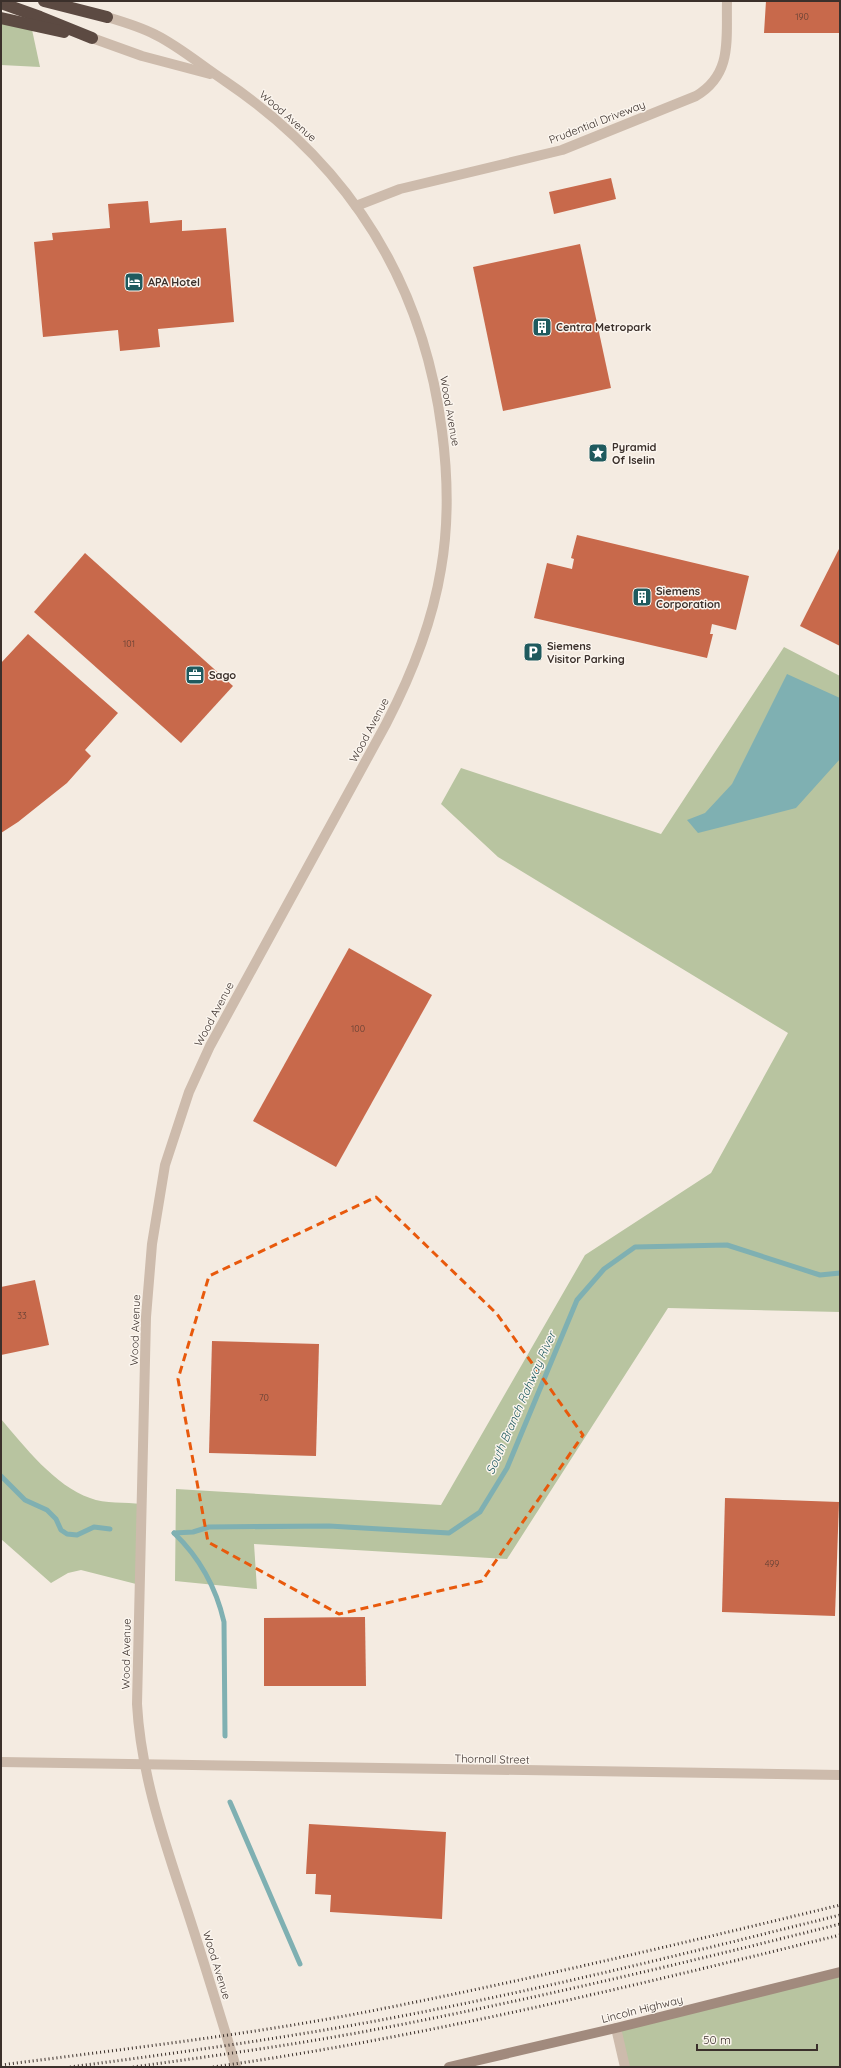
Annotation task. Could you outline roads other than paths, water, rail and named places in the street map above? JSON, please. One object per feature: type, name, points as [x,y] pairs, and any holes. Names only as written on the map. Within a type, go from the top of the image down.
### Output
[{"type":"highway","points":[[44,1],[107,17]]},
{"type":"highway","points":[[69,1],[107,17]]},
{"type":"highway","points":[[1,3],[92,38]]},
{"type":"highway","points":[[1,18],[92,38]]},
{"type":"main road","name":"Lincoln Highway","points":[[449,2067],[616,2028],[840,1972]]},
{"type":"street","name":"Prudential Driveway","points":[[356,206],[400,189],[562,150],[696,96],[713,82],[723,64],[726,48],[727,1]]},
{"type":"street","name":"Wood Avenue","points":[[107,17],[158,36],[218,76],[284,126],[322,164],[356,206],[378,239],[403,286],[420,332],[431,373],[440,416],[446,471],[448,509],[444,551],[438,587],[419,654],[402,692],[210,1046],[189,1092],[165,1165],[152,1237],[146,1317],[138,1704],[144,1765],[155,1813],[236,2067]]},
{"type":"street","name":"Wood Avenue","points":[[92,38],[142,56],[218,76]]},
{"type":"street","name":"Thornall Street","points":[[1,1762],[840,1775]]},
{"type":"street","points":[[616,2028],[625,2067]]},
{"type":"water","points":[[787,674],[840,698],[840,759],[796,808],[698,833],[687,820],[705,813],[732,784]]},
{"type":"waterway","name":"South Branch Rahway River","points":[[174,1533],[193,1532],[209,1527],[329,1526],[449,1533],[480,1512],[507,1468],[577,1300],[604,1269],[635,1247],[727,1245],[820,1275],[840,1273]]},
{"type":"waterway","name":"South Branch Rahway River","points":[[1,1476],[25,1500],[47,1510],[56,1519],[61,1530],[67,1534],[77,1535],[94,1527],[110,1529]]},
{"type":"waterway","points":[[174,1533],[192,1553],[206,1574],[221,1609],[224,1622],[225,1736]]},
{"type":"waterway","points":[[230,1802],[300,1964]]},
{"type":"railway","points":[[1,2065],[140,2047],[325,2020],[489,1987],[606,1961],[840,1905]]},
{"type":"railway","points":[[70,2067],[258,2041],[429,2011],[606,1972],[840,1915]]},
{"type":"railway","points":[[133,2067],[313,2041],[373,2030],[607,1980],[840,1924]]},
{"type":"railway","points":[[213,2067],[371,2041],[528,2009],[685,1973],[840,1935]]},
{"type":"place","name":"APA Hotel","points":[[134,282]]},
{"type":"place","name":"Centra Metropark","points":[[542,327]]},
{"type":"place","name":"Pyramid Of Iselin","points":[[598,453]]},
{"type":"place","name":"Siemens Corporation","points":[[642,597]]},
{"type":"place","name":"Siemens Visitor Parking","points":[[533,652]]},
{"type":"place","name":"Sago","points":[[195,675]]}]
